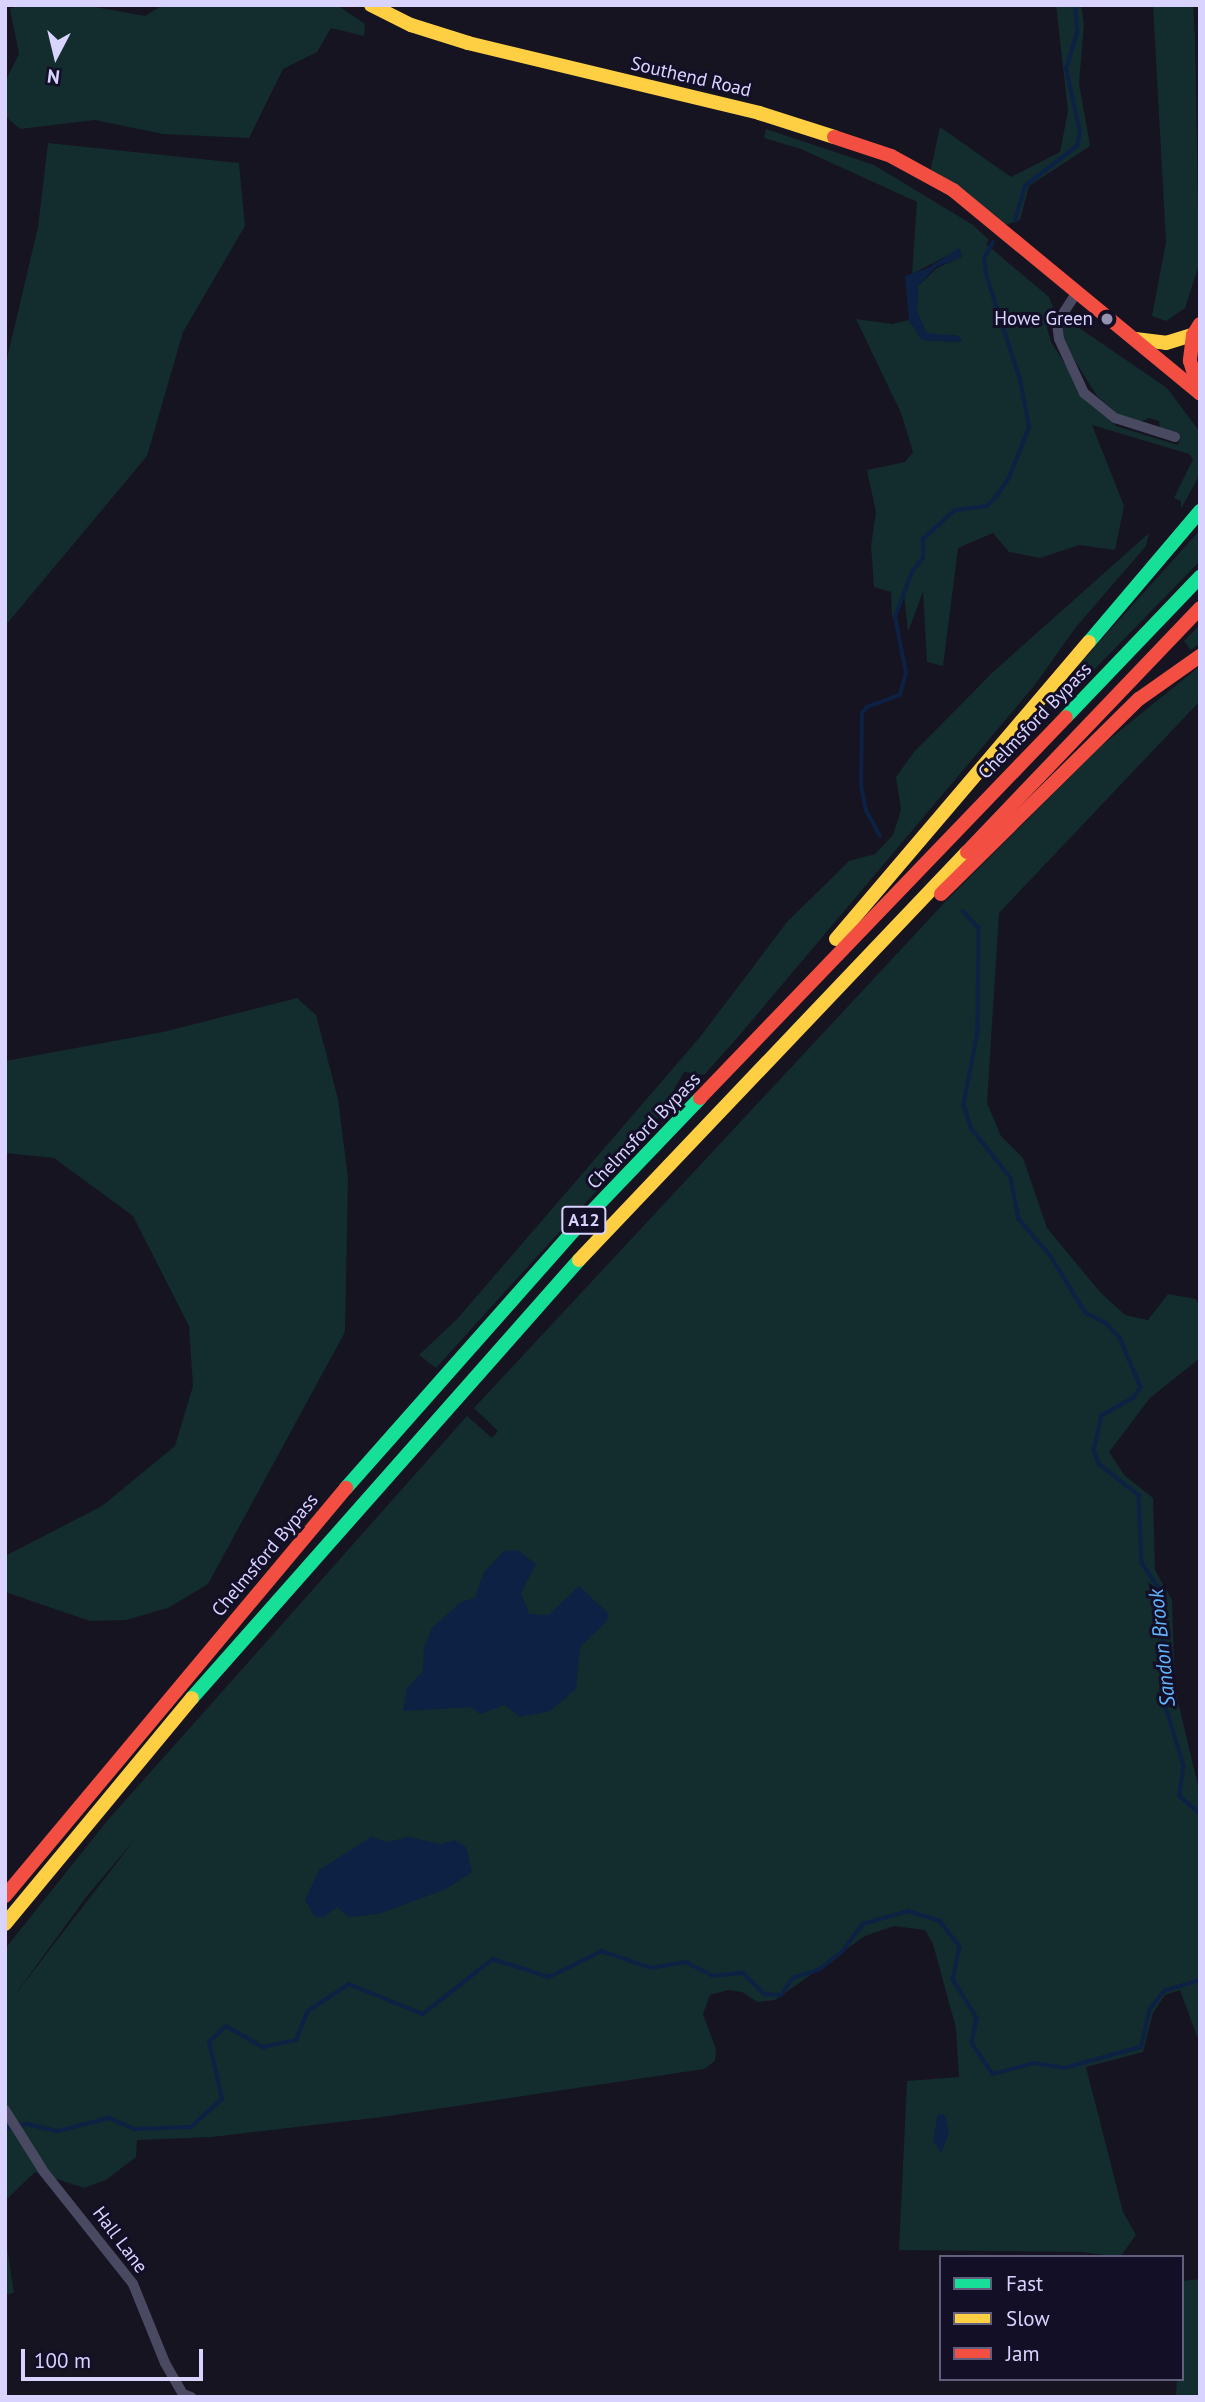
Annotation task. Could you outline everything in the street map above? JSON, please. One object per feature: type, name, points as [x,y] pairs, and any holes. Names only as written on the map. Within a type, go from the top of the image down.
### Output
[{"type":"main road","name":"Southend Road","points":[[371,5],[411,25],[468,43],[839,136],[920,171],[989,217],[1075,295]]},
{"type":"main road","points":[[1075,295],[1135,339],[1199,394]]},
{"type":"main road","points":[[1135,339],[1166,343],[1196,330]]},
{"type":"main road","points":[[1196,330],[1190,361],[1199,394]]},
{"type":"main road","name":"A12","points":[[682,1121],[1200,511]]},
{"type":"main road","name":"Chelmsford Bypass","points":[[5,1896],[312,1527],[575,1229],[682,1121],[1200,577]]},
{"type":"main road","name":"Chelmsford Bypass","points":[[5,1924],[245,1635],[623,1211],[1200,608]]},
{"type":"main road","name":"A12","points":[[623,1211],[1139,699],[1200,656]]},
{"type":"street","points":[[1075,295],[1057,323],[1059,339],[1084,393],[1115,418],[1175,437]]},
{"type":"street","name":"Hall Lane","points":[[5,2110],[44,2172],[133,2284],[183,2396]]},
{"type":"green space","points":[[19,5],[84,5],[145,16],[163,5],[337,5],[365,24],[364,36],[331,28],[317,52],[283,69],[249,138],[163,134],[95,120],[20,129],[5,116],[5,82],[19,54],[10,9]]},
{"type":"green space","points":[[1056,5],[1081,5],[1084,24],[1079,83],[1090,146],[1029,186],[1020,220],[1005,225],[930,172],[940,127],[1011,177],[1060,152],[1068,111]]},
{"type":"green space","points":[[1153,5],[1193,5],[1195,37],[1199,265],[1185,308],[1166,321],[1152,316],[1166,242]]},
{"type":"green space","points":[[766,129],[874,165],[973,225],[989,240],[986,244],[1049,297],[1053,307],[1047,328],[1051,342],[1084,393],[1116,426],[1178,445],[1180,438],[1160,428],[1159,421],[1149,418],[1132,426],[1097,396],[1065,345],[1060,324],[1072,323],[1167,388],[1200,432],[1200,474],[1181,509],[1181,501],[1174,498],[1193,459],[1189,454],[1092,425],[1124,506],[1115,550],[1079,545],[1040,558],[1009,552],[993,533],[958,548],[943,666],[927,662],[923,592],[908,632],[904,594],[892,618],[891,592],[874,587],[871,546],[876,512],[867,470],[905,462],[913,452],[901,413],[856,319],[892,324],[909,320],[923,340],[961,342],[959,336],[926,334],[917,311],[918,286],[937,268],[961,257],[960,249],[912,274],[917,202],[801,149],[764,138]]},
{"type":"green space","points":[[48,143],[239,163],[245,226],[183,332],[147,456],[5,626],[5,367],[38,227]]},
{"type":"green space","points":[[1200,530],[1200,561],[1088,676],[1079,675],[1077,667]]},
{"type":"green space","points":[[1149,533],[1146,546],[1076,627],[1034,686],[738,1037],[704,1075],[684,1072],[649,1133],[436,1368],[419,1355],[458,1318],[700,1037],[787,922],[849,861],[875,854],[893,835],[901,810],[896,777],[914,752],[992,673]]},
{"type":"green space","points":[[1200,625],[1200,643],[1191,650],[1184,641]]},
{"type":"green space","points":[[1200,666],[1200,701],[999,913],[987,1103],[1001,1136],[1023,1158],[1047,1228],[1100,1292],[1125,1315],[1148,1320],[1168,1294],[1196,1299],[1200,1308],[1200,1358],[1150,1398],[1109,1452],[1125,1476],[1153,1498],[1155,1570],[1172,1600],[1175,1689],[1200,1794],[1200,2044],[1180,1990],[1165,1995],[1153,2013],[1143,2052],[1086,2067],[1123,2212],[1136,2235],[1121,2255],[1082,2252],[899,2250],[907,2081],[959,2077],[956,2028],[933,1944],[925,1930],[894,1926],[865,1936],[775,2000],[757,2002],[742,1992],[728,1990],[710,1995],[703,2014],[716,2049],[715,2061],[704,2069],[382,2117],[212,2137],[137,2140],[136,2157],[106,2180],[84,2188],[35,2172],[5,2201],[5,1949],[107,1821],[467,1416],[492,1438],[498,1431],[474,1408],[947,900],[1101,746]],"holes":[[[135,1839],[14,1996],[87,1896]]]},
{"type":"green space","points":[[297,998],[316,1015],[338,1099],[348,1178],[345,1332],[208,1584],[168,1608],[126,1620],[90,1621],[5,1592],[5,1556],[102,1506],[175,1446],[193,1386],[189,1326],[133,1216],[54,1158],[5,1153],[5,1061],[163,1032]]},
{"type":"green space","points":[[5,2234],[14,2293],[5,2295]]},
{"type":"green space","points":[[1200,2279],[1200,2397],[1176,2397],[1177,2381],[1184,2381],[1184,2281]]},
{"type":"water","points":[[959,248],[962,257],[936,267],[918,286],[917,311],[926,333],[959,336],[962,342],[922,340],[909,320],[905,276],[928,268]]},
{"type":"water","points":[[517,1550],[536,1564],[521,1593],[529,1614],[549,1615],[579,1586],[608,1613],[607,1621],[580,1647],[576,1689],[550,1711],[520,1717],[505,1705],[480,1714],[471,1707],[403,1711],[407,1688],[423,1671],[424,1648],[432,1628],[461,1602],[475,1598],[484,1572],[504,1551]]},
{"type":"water","points":[[371,1837],[388,1842],[408,1837],[441,1844],[454,1840],[466,1847],[472,1872],[446,1889],[379,1914],[349,1917],[337,1907],[324,1917],[315,1917],[305,1900],[319,1870]]},
{"type":"water","points":[[938,2114],[945,2115],[949,2133],[941,2153],[933,2140]]},
{"type":"waterway","name":"Sandon Brook","points":[[1015,221],[1025,186],[1077,146],[1080,132],[1066,69],[1077,32],[1075,5]]},
{"type":"waterway","name":"Sandon Brook","points":[[880,836],[866,811],[861,786],[862,713],[867,707],[900,695],[906,673],[895,617],[912,572],[923,558],[923,539],[955,510],[987,506],[996,497],[1009,478],[1029,427],[1020,380],[987,278],[984,259],[993,242]]},
{"type":"waterway","name":"Sandon Brook","points":[[963,911],[979,928],[978,1032],[964,1105],[972,1129],[1011,1178],[1019,1219],[1050,1255],[1086,1313],[1106,1323],[1120,1338],[1141,1387],[1134,1398],[1102,1416],[1094,1450],[1099,1464],[1139,1495],[1142,1563],[1159,1588],[1165,1658],[1162,1694],[1184,1766],[1180,1796],[1200,1814]]},
{"type":"waterway","name":"Sandon Brook","points":[[5,2129],[27,2124],[58,2131],[109,2118],[135,2129],[191,2127],[222,2099],[209,2042],[226,2026],[263,2047],[296,2040],[308,2011],[349,1984],[423,2014],[493,1959],[549,1977],[602,1951],[651,1968],[686,1962],[713,1976],[743,1973],[765,1994],[781,1995],[793,1978],[820,1969],[842,1952],[863,1924],[908,1911],[940,1921],[960,1947],[953,1979],[977,2018],[972,2043],[993,2074],[1034,2063],[1064,2068],[1141,2047],[1150,2009],[1164,1991],[1200,1980]]},
{"type":"traffic: fast","points":[[1089,642],[1200,511]]},
{"type":"traffic: fast","points":[[1066,717],[1200,577]]},
{"type":"traffic: fast","points":[[346,1488],[575,1229],[700,1098]]},
{"type":"traffic: fast","points":[[192,1698],[579,1260]]},
{"type":"traffic: slow","points":[[371,5],[411,25],[468,43],[759,113],[834,137]]},
{"type":"traffic: slow","points":[[1135,339],[1166,343],[1193,335]]},
{"type":"traffic: slow","points":[[836,939],[1089,642]]},
{"type":"traffic: slow","points":[[579,1260],[967,852]]},
{"type":"traffic: slow","points":[[5,1924],[192,1698]]},
{"type":"traffic: jam","points":[[834,137],[891,156],[953,190],[1199,393]]},
{"type":"traffic: jam","points":[[1200,324],[1193,335],[1190,361],[1200,394]]},
{"type":"traffic: jam","points":[[967,852],[1200,608]]},
{"type":"traffic: jam","points":[[941,894],[1139,699],[1200,656]]},
{"type":"traffic: jam","points":[[700,1098],[1066,717]]},
{"type":"traffic: jam","points":[[5,1896],[346,1488]]},
{"type":"place","name":"Howe Green","points":[[1107,319]]}]
